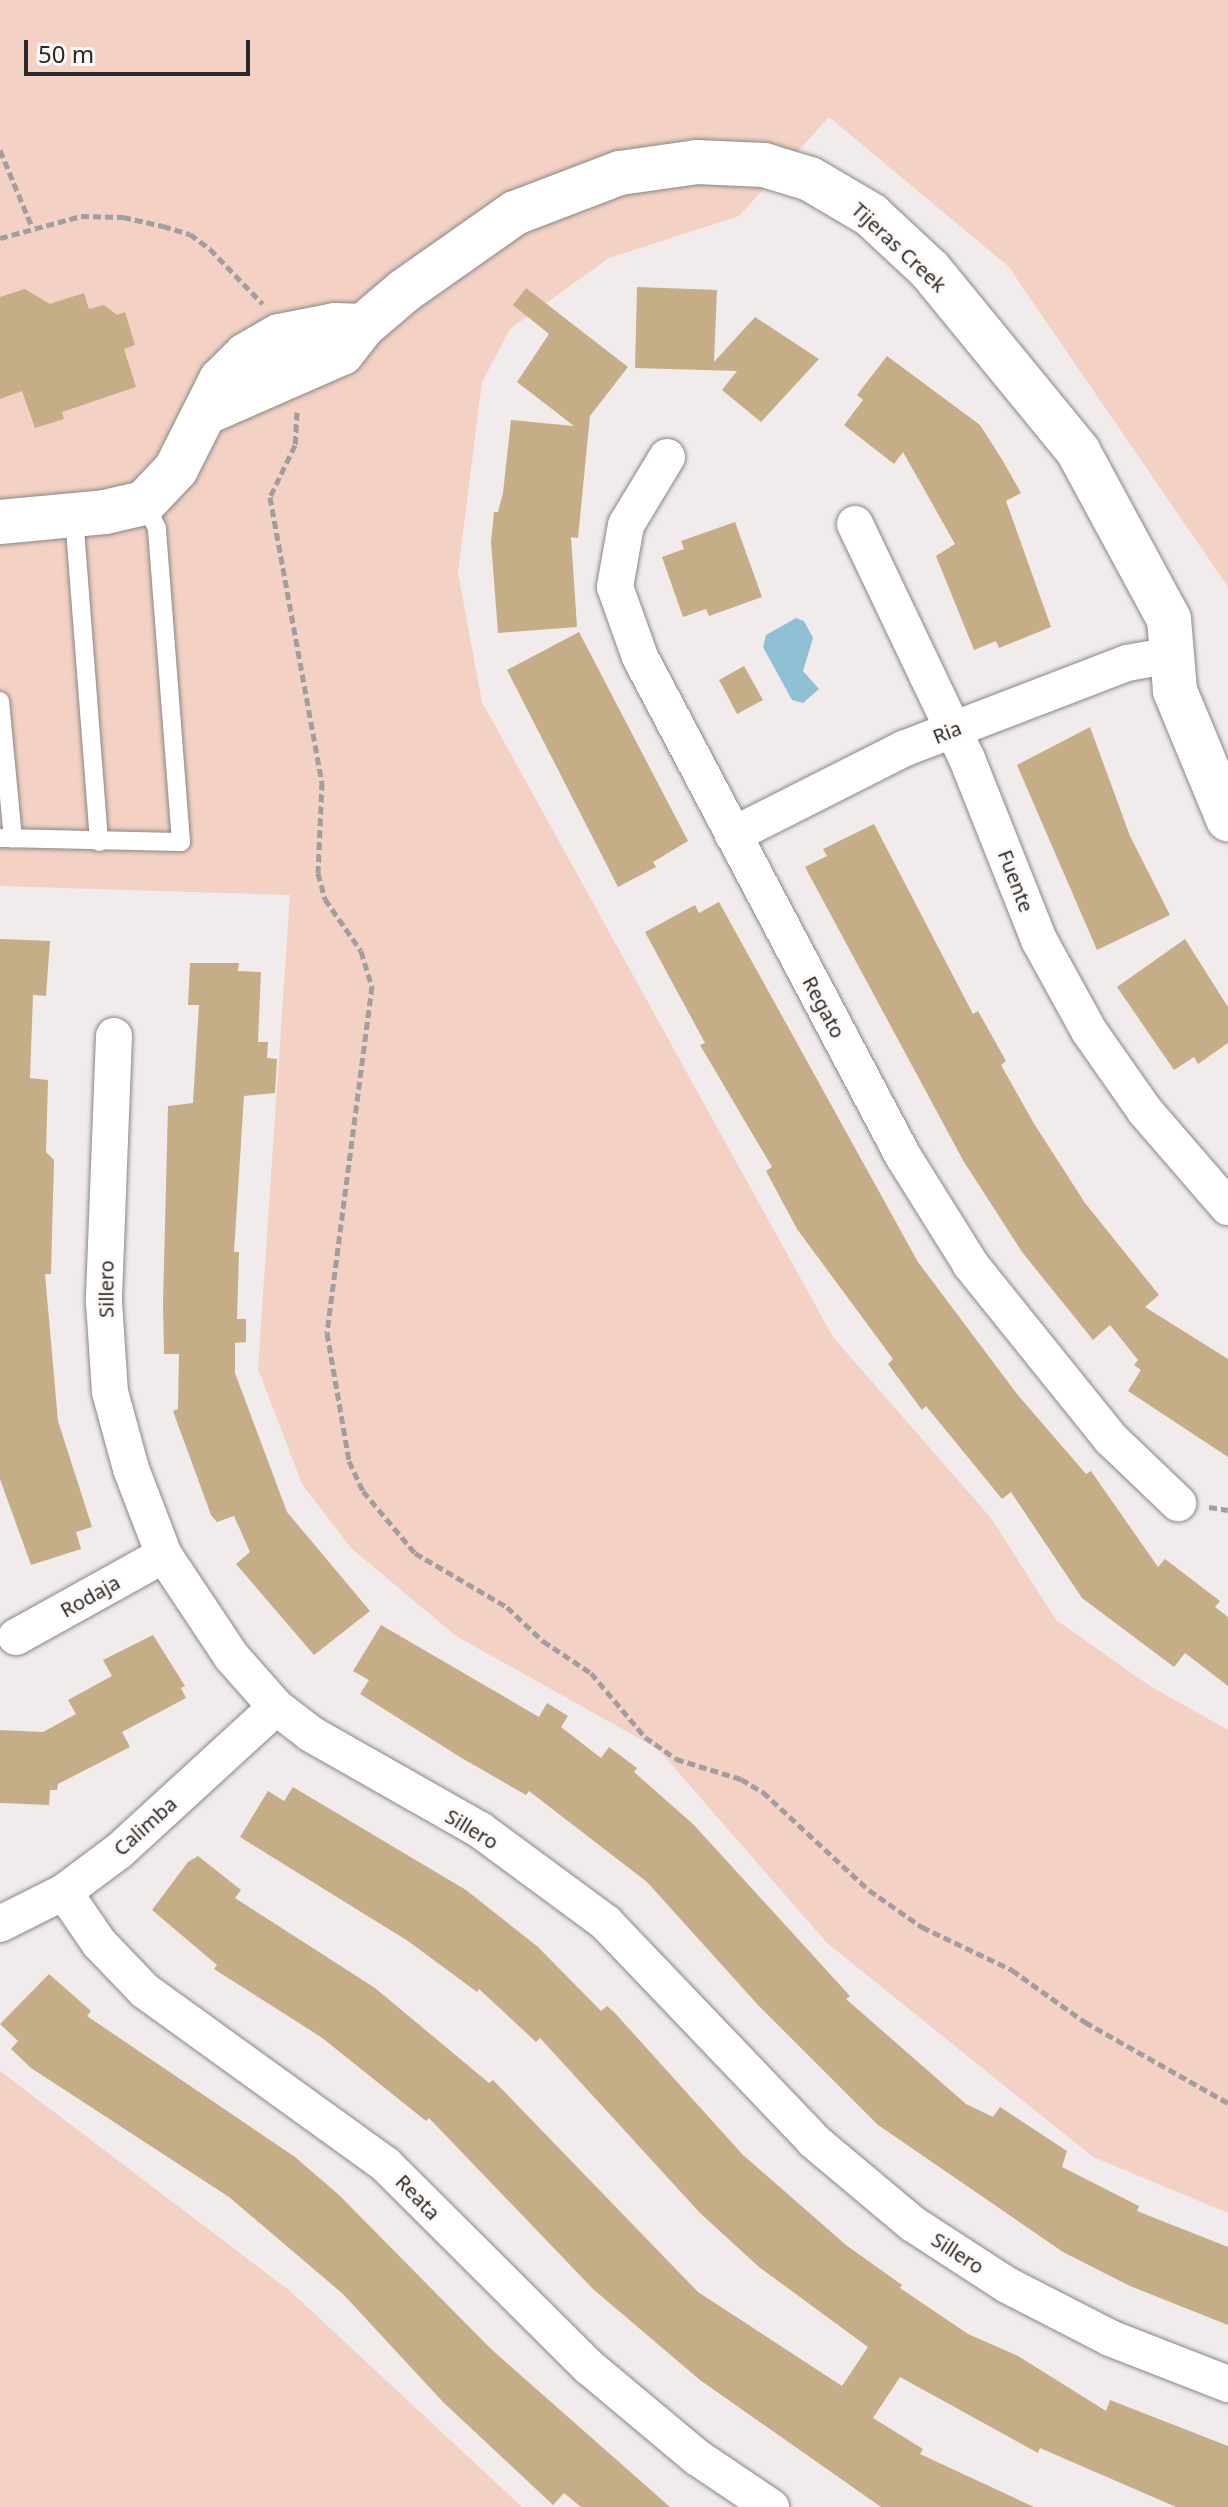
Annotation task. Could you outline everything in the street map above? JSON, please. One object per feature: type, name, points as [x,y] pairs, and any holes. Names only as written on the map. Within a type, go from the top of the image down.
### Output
[{"type":"street","name":"Tijeras Creek","points":[[144,503],[176,469],[207,412],[284,356],[342,353],[363,326],[515,213],[620,173],[697,162],[747,163],[810,179],[871,215],[930,270],[1059,423],[1170,637]]},
{"type":"street","name":"Regato","points":[[667,457],[626,525],[615,587],[640,657],[903,1156],[971,1265],[1111,1439],[1178,1503]]},
{"type":"street","points":[[0,522],[74,516],[144,503]]},
{"type":"street","name":"Fuente","points":[[855,524],[953,729],[1039,940],[1089,1031],[1145,1111],[1228,1207]]},
{"type":"street","name":"Ria","points":[[733,835],[953,729],[1127,663],[1170,637]]},
{"type":"street","points":[[1170,637],[1175,691],[1228,819]]},
{"type":"street","name":"Sillero","points":[[114,1036],[104,1302],[110,1392],[131,1469],[164,1555],[231,1656],[276,1707],[368,1770],[480,1830],[606,1923],[814,2141],[913,2224],[1007,2285],[1110,2338],[1228,2384]]},
{"type":"street","name":"Rodaja","points":[[16,1637],[164,1555]]},
{"type":"street","name":"Calimba","points":[[0,1924],[64,1892],[119,1851],[276,1707]]},
{"type":"street","name":"Reata","points":[[64,1892],[99,1943],[145,1991],[386,2165],[589,2367],[698,2458],[771,2507]]},
{"type":"lane","points":[[0,701],[7,838],[181,842],[157,528],[144,503]]},
{"type":"lane","points":[[74,516],[99,842]]},
{"type":"path","points":[[0,150],[32,227]]},
{"type":"path","points":[[0,238],[81,216],[123,217],[190,234],[253,289],[284,356],[300,425],[270,497],[322,782],[318,873],[325,899],[361,951],[372,986],[327,1333],[349,1461],[363,1491],[415,1553],[507,1607],[543,1641],[591,1673],[645,1737],[676,1759],[741,1779],[763,1792],[869,1890],[922,1927],[1012,1970],[1085,2022],[1228,2103]]},
{"type":"shaded area","points":[[0,0],[1228,0],[1228,587],[1008,266],[829,117],[739,216],[609,258],[510,329],[482,382],[458,573],[482,702],[833,1337],[991,1518],[1056,1620],[1150,1686],[1228,1730],[1228,2213],[1093,2157],[827,1943],[658,1749],[456,1636],[351,1548],[302,1484],[258,1369],[290,895],[0,886]]},
{"type":"shaded area","points":[[0,2071],[290,2291],[522,2507],[0,2507]]},
{"type":"water","points":[[796,618],[804,621],[813,638],[803,671],[819,689],[803,703],[792,700],[763,647],[766,635]]},
{"type":"building","points":[[637,287],[717,290],[714,362],[755,317],[819,359],[761,422],[722,390],[737,371],[635,368]]},
{"type":"building","points":[[526,288],[628,367],[590,416],[578,538],[571,537],[577,627],[498,633],[491,542],[494,512],[498,512],[503,493],[511,420],[574,426],[517,382],[549,334],[513,305]]},
{"type":"building","points":[[25,289],[50,304],[84,293],[89,309],[104,305],[117,315],[125,312],[135,345],[124,349],[136,387],[62,412],[64,419],[35,428],[22,391],[0,399],[0,297]]},
{"type":"building","points":[[887,356],[980,425],[1003,461],[1021,493],[1006,501],[1051,627],[999,648],[996,641],[974,650],[936,556],[955,544],[903,452],[894,464],[844,425],[863,400],[857,395]]},
{"type":"building","points":[[735,522],[762,597],[709,616],[706,609],[683,617],[662,557],[684,549],[681,541]]},
{"type":"building","points":[[579,632],[688,841],[653,862],[656,867],[618,887],[507,670]]},
{"type":"building","points":[[744,666],[763,700],[737,714],[719,680]]},
{"type":"building","points":[[1090,727],[1130,836],[1170,915],[1097,950],[1017,765]]},
{"type":"building","points":[[874,824],[973,1014],[978,1011],[1006,1061],[1001,1065],[1033,1122],[1085,1203],[1159,1295],[1145,1307],[1228,1359],[1228,1457],[1128,1391],[1141,1370],[1134,1365],[1138,1360],[1110,1325],[1093,1340],[1022,1252],[964,1162],[805,867],[827,856],[823,849]]},
{"type":"building","points":[[719,902],[918,1262],[1017,1394],[1086,1474],[1091,1471],[1158,1567],[1165,1559],[1220,1601],[1215,1607],[1228,1617],[1228,1686],[1185,1653],[1174,1667],[1082,1598],[1011,1492],[1002,1499],[926,1406],[922,1410],[888,1364],[893,1359],[797,1229],[766,1171],[772,1167],[700,1045],[705,1043],[645,932],[695,905],[699,913]]},
{"type":"building","points":[[0,939],[50,941],[46,996],[33,995],[30,1078],[48,1080],[46,1152],[54,1160],[51,1274],[45,1274],[58,1421],[92,1527],[76,1532],[81,1549],[31,1565],[0,1479]]},
{"type":"building","points":[[1185,939],[1228,1007],[1228,1043],[1198,1064],[1194,1057],[1174,1070],[1117,987]]},
{"type":"building","points":[[190,963],[239,963],[238,971],[261,972],[258,1042],[268,1042],[267,1058],[277,1059],[275,1093],[244,1096],[234,1252],[239,1252],[237,1319],[246,1319],[246,1342],[235,1343],[235,1373],[287,1512],[370,1611],[314,1655],[236,1564],[250,1552],[234,1516],[217,1522],[211,1515],[173,1411],[178,1409],[179,1354],[164,1354],[163,1303],[168,1106],[193,1103],[199,1005],[188,1005]]},
{"type":"building","points":[[381,1625],[539,1717],[547,1703],[568,1716],[561,1727],[601,1758],[609,1747],[637,1768],[634,1772],[693,1824],[850,1996],[846,1999],[966,2104],[993,2117],[1000,2107],[1067,2151],[1062,2167],[1139,2206],[1137,2211],[1228,2247],[1228,2325],[1130,2286],[1063,2252],[878,2125],[758,2005],[647,1882],[529,1791],[526,1795],[360,1694],[369,1680],[353,1671]]},
{"type":"building","points":[[153,1635],[185,1686],[181,1688],[186,1698],[122,1732],[130,1747],[58,1784],[57,1790],[50,1790],[49,1805],[0,1803],[0,1730],[43,1732],[76,1714],[68,1700],[112,1676],[103,1660]]},
{"type":"building","points":[[293,1787],[466,1890],[538,1947],[601,2011],[607,2006],[614,2012],[743,2155],[846,2245],[902,2285],[900,2288],[968,2334],[1018,2356],[1106,2411],[1110,2400],[1228,2446],[1228,2507],[1176,2507],[1040,2448],[1038,2453],[900,2377],[873,2418],[923,2449],[920,2454],[1034,2507],[881,2507],[700,2380],[593,2289],[429,2118],[426,2121],[321,2037],[214,1969],[217,1965],[152,1910],[188,1862],[198,1856],[241,1890],[235,1898],[375,1988],[489,2083],[493,2080],[698,2292],[842,2386],[868,2347],[759,2267],[700,2213],[540,2038],[536,2042],[479,1989],[477,1992],[408,1941],[240,1837],[268,1791],[284,1801]]},
{"type":"building","points":[[49,1974],[91,2011],[87,2016],[295,2157],[339,2195],[490,2348],[670,2507],[581,2507],[564,2493],[553,2505],[443,2402],[343,2294],[229,2197],[31,2068],[11,2049],[18,2041],[0,2024]]}]
